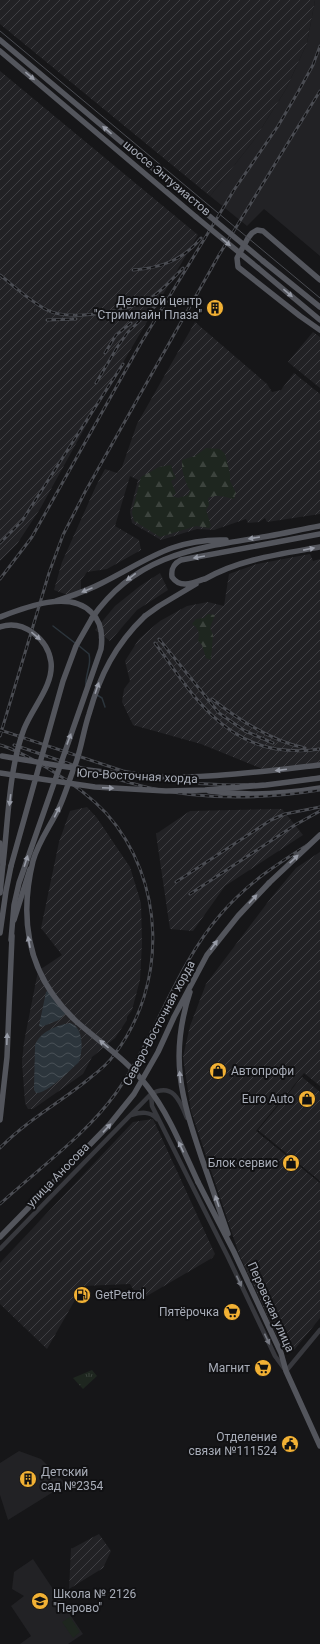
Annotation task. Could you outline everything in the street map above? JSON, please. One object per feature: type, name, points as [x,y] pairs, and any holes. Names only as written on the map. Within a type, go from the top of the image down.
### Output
[{"type":"main road","name":"шоссе Энтузиастов","points":[[0,40],[320,307]]},
{"type":"main road","name":"шоссе Энтузиастов","points":[[0,51],[320,320]]},
{"type":"main road","points":[[320,280],[263,231],[257,230],[252,233],[237,258],[238,267],[320,330]]},
{"type":"main road","points":[[0,933],[11,866],[59,695],[76,646],[92,618],[107,598],[137,573],[152,564],[190,550],[320,526]]},
{"type":"main road","points":[[270,536],[320,533]]},
{"type":"main road","points":[[207,578],[182,585],[172,577],[172,569],[176,563],[181,560],[320,533]]},
{"type":"main road","points":[[0,617],[78,594],[160,552],[185,544],[214,539],[240,540]]},
{"type":"main road","points":[[11,940],[14,920],[33,859],[59,809],[75,765],[89,714],[107,666],[125,638],[146,616],[159,606],[207,578],[233,566],[254,560],[320,547]]},
{"type":"main road","points":[[0,1120],[7,1057],[11,940],[14,905],[19,883],[101,649],[101,626],[96,616],[88,608],[78,603],[54,601]]},
{"type":"main road","points":[[0,627],[13,625],[35,634],[48,651],[51,663],[50,675],[46,687],[24,728],[18,748],[0,893]]},
{"type":"main road","points":[[1,756],[64,768],[107,773],[186,777],[269,771],[320,765]]},
{"type":"main road","name":"Юго-Восточная хорда","points":[[0,773],[95,787],[166,791],[205,790],[266,785],[320,778]]},
{"type":"main road","points":[[205,790],[232,794],[320,788]]},
{"type":"main road","name":"Северо-Восточная хорда","points":[[0,1237],[109,1125],[134,1094],[158,1052],[174,1017],[207,955],[238,916],[269,883],[320,835]]},
{"type":"main road","points":[[0,843],[3,864]]},
{"type":"main road","points":[[33,859],[27,898],[27,922],[30,945],[40,975],[48,989],[68,1014],[132,1069],[148,1087],[169,1122],[234,1252]]},
{"type":"main road","points":[[195,977],[183,1016],[179,1055],[183,1101],[234,1252]]},
{"type":"main road","name":"Перовская улица","points":[[234,1252],[281,1353],[286,1371],[320,1446]]},
{"type":"street","points":[[151,1094],[160,1091],[167,1091],[176,1096],[194,1134]]},
{"type":"street","name":"улица Аносова","points":[[0,1249],[151,1094]]},
{"type":"street","name":"Перовская улица","points":[[151,1094],[152,1106],[228,1257],[275,1356],[286,1371]]},
{"type":"street","points":[[131,1114],[140,1112],[150,1114],[156,1117],[162,1125]]},
{"type":"street","points":[[286,1371],[320,1330]]},
{"type":"shaded area","points":[[0,0],[315,0],[307,43],[286,89],[254,140],[210,196],[0,24]]},
{"type":"shaded area","points":[[315,0],[320,0],[320,256],[264,209],[247,226],[210,196],[254,140],[286,89],[307,43]]},
{"type":"shaded area","points":[[0,71],[198,235],[88,422],[40,509],[17,544],[0,561]]},
{"type":"shaded area","points":[[195,322],[267,384],[272,392],[281,390],[294,373],[320,394],[320,514],[267,522],[265,518],[259,522],[248,523],[246,519],[214,530],[197,529],[161,540],[132,523],[130,512],[138,480],[130,476],[115,526],[139,540],[141,550],[107,569],[87,572],[81,580],[81,589],[79,596],[76,598],[54,590],[62,562],[96,486],[105,469],[117,473],[122,467],[137,424]]},
{"type":"shaded area","points":[[313,332],[320,337],[320,388],[288,362]]},
{"type":"shaded area","points":[[310,554],[313,561],[320,559],[320,765],[265,770],[201,744],[133,725],[122,702],[124,689],[130,681],[125,661],[139,639],[160,621],[187,606],[208,602],[224,606],[229,574],[257,564]]},
{"type":"shaded area","points":[[160,573],[168,590],[137,610],[110,641],[105,637],[102,641],[98,638],[101,634],[95,630],[115,606],[140,586]]},
{"type":"shaded area","points":[[87,807],[97,818],[130,867],[141,903],[142,943],[140,980],[132,1010],[115,1038],[92,1057],[83,1074],[33,1109],[28,1109],[25,1103],[22,1062],[24,1042],[38,971],[62,955],[41,928],[59,842],[70,811]]},
{"type":"shaded area","points":[[282,809],[303,835],[225,886],[193,931],[170,929],[156,834],[190,811]]},
{"type":"shaded area","points":[[320,852],[320,1086],[304,1073],[256,1131],[320,1183],[320,1318],[294,1350],[288,1352],[281,1345],[239,1254],[191,1111],[183,1057],[190,1026],[206,984],[271,898],[296,868]]},
{"type":"shaded area","points":[[302,1077],[320,1092],[320,1181],[258,1130]]},
{"type":"shaded area","points":[[153,1119],[215,1254],[212,1258],[140,1300],[130,1284],[83,1286],[47,1349],[0,1304],[0,1263],[133,1122]]},
{"type":"shaded area","points":[[19,1451],[41,1459],[66,1484],[8,1520],[0,1495],[0,1463]]},
{"type":"shaded area","points":[[99,1534],[111,1551],[103,1568],[69,1589],[71,1549]]},
{"type":"shaded area","name":"Школа № 2126 \"Перово\"","points":[[33,1559],[83,1634],[68,1644],[20,1644],[31,1636],[11,1606],[24,1596],[12,1589],[14,1572]]},
{"type":"green space","points":[[206,448],[220,449],[225,454],[230,474],[230,481],[236,493],[234,499],[218,496],[208,498],[209,505],[206,510],[211,526],[209,528],[196,526],[160,537],[134,521],[132,512],[141,477],[159,467],[171,465],[176,478],[171,481],[176,493],[172,496],[178,498],[188,495],[190,490],[186,483],[182,460],[195,456]]},
{"type":"green space","points":[[208,614],[215,615],[210,628],[213,635],[211,660],[206,658],[202,645],[198,641],[198,631],[192,624],[196,619],[204,618]]},
{"type":"green space","points":[[92,1370],[97,1376],[83,1389],[73,1378]]},
{"type":"green space","points":[[70,1617],[80,1632],[73,1638],[62,1622]]},
{"type":"water","points":[[49,990],[55,992],[65,1011],[65,1014],[59,1020],[41,1027],[39,1026],[46,992]]},
{"type":"water","points":[[70,1023],[75,1025],[80,1034],[82,1045],[79,1062],[52,1086],[46,1090],[36,1093],[34,1090],[35,1045],[37,1040],[50,1030],[60,1025]]},
{"type":"waterway","points":[[53,626],[75,643]]},
{"type":"waterway","points":[[78,645],[89,654],[90,658],[86,685]]},
{"type":"waterway","points":[[97,695],[102,698],[105,707]]},
{"type":"tram line","points":[[0,31],[320,298]]},
{"type":"railway","points":[[0,579],[32,537],[141,343],[234,190],[278,126],[298,92],[313,65],[320,46]]},
{"type":"railway","points":[[0,736],[49,573],[63,535],[85,492],[219,255],[320,91]]},
{"type":"railway","points":[[133,270],[171,262],[187,252],[201,238]]},
{"type":"railway","points":[[0,275],[47,310],[70,315],[85,315],[130,307],[142,302],[152,297],[183,268]]},
{"type":"railway","points":[[96,383],[128,332],[165,297]]},
{"type":"railway","points":[[47,320],[76,319]]},
{"type":"railway","points":[[105,353],[116,335],[131,323]]},
{"type":"railway","points":[[0,543],[22,521],[123,364]]},
{"type":"railway","points":[[159,639],[219,713],[245,731],[273,743]]},
{"type":"railway","points":[[155,643],[179,677],[205,709],[220,723],[237,734],[255,743],[276,749],[298,751],[319,749]]},
{"type":"railway","points":[[212,699],[233,715],[256,729],[292,745],[305,748]]},
{"type":"railway","points":[[0,730],[123,771],[187,783],[230,785],[270,784],[320,777]]},
{"type":"railway","points":[[0,745],[37,762],[71,783],[86,794],[106,813],[126,840],[140,869],[149,901],[153,933],[151,965],[144,997],[132,1027],[114,1055],[97,1073],[21,1129],[0,1148]]},
{"type":"railway","points":[[14,745],[116,779],[171,792],[192,795],[235,797],[278,795],[320,790]]},
{"type":"railway","points":[[176,882],[271,820],[285,814],[320,807]]},
{"type":"railway","points":[[190,894],[295,825],[320,811]]},
{"type":"railway","points":[[0,1204],[76,1138],[104,1109],[130,1072],[178,979],[204,935],[220,915],[255,881],[320,837]]},
{"type":"place","name":"Деловой центр \"Стримлайн Плаза\"","points":[[215,308]]},
{"type":"place","name":"Автопрофи","points":[[218,1071]]},
{"type":"place","name":"Euro Auto","points":[[307,1099]]},
{"type":"place","name":"Блок сервис","points":[[291,1163]]},
{"type":"place","name":"GetPetrol","points":[[82,1295]]},
{"type":"place","name":"Пятёрочка","points":[[232,1312]]},
{"type":"place","name":"Магнит","points":[[263,1368]]},
{"type":"place","name":"Отделение связи №111524","points":[[290,1444]]},
{"type":"place","name":"Детский сад №2354","points":[[28,1479]]},
{"type":"place","name":"Школа № 2126 \"Перово\"","points":[[40,1601]]}]
